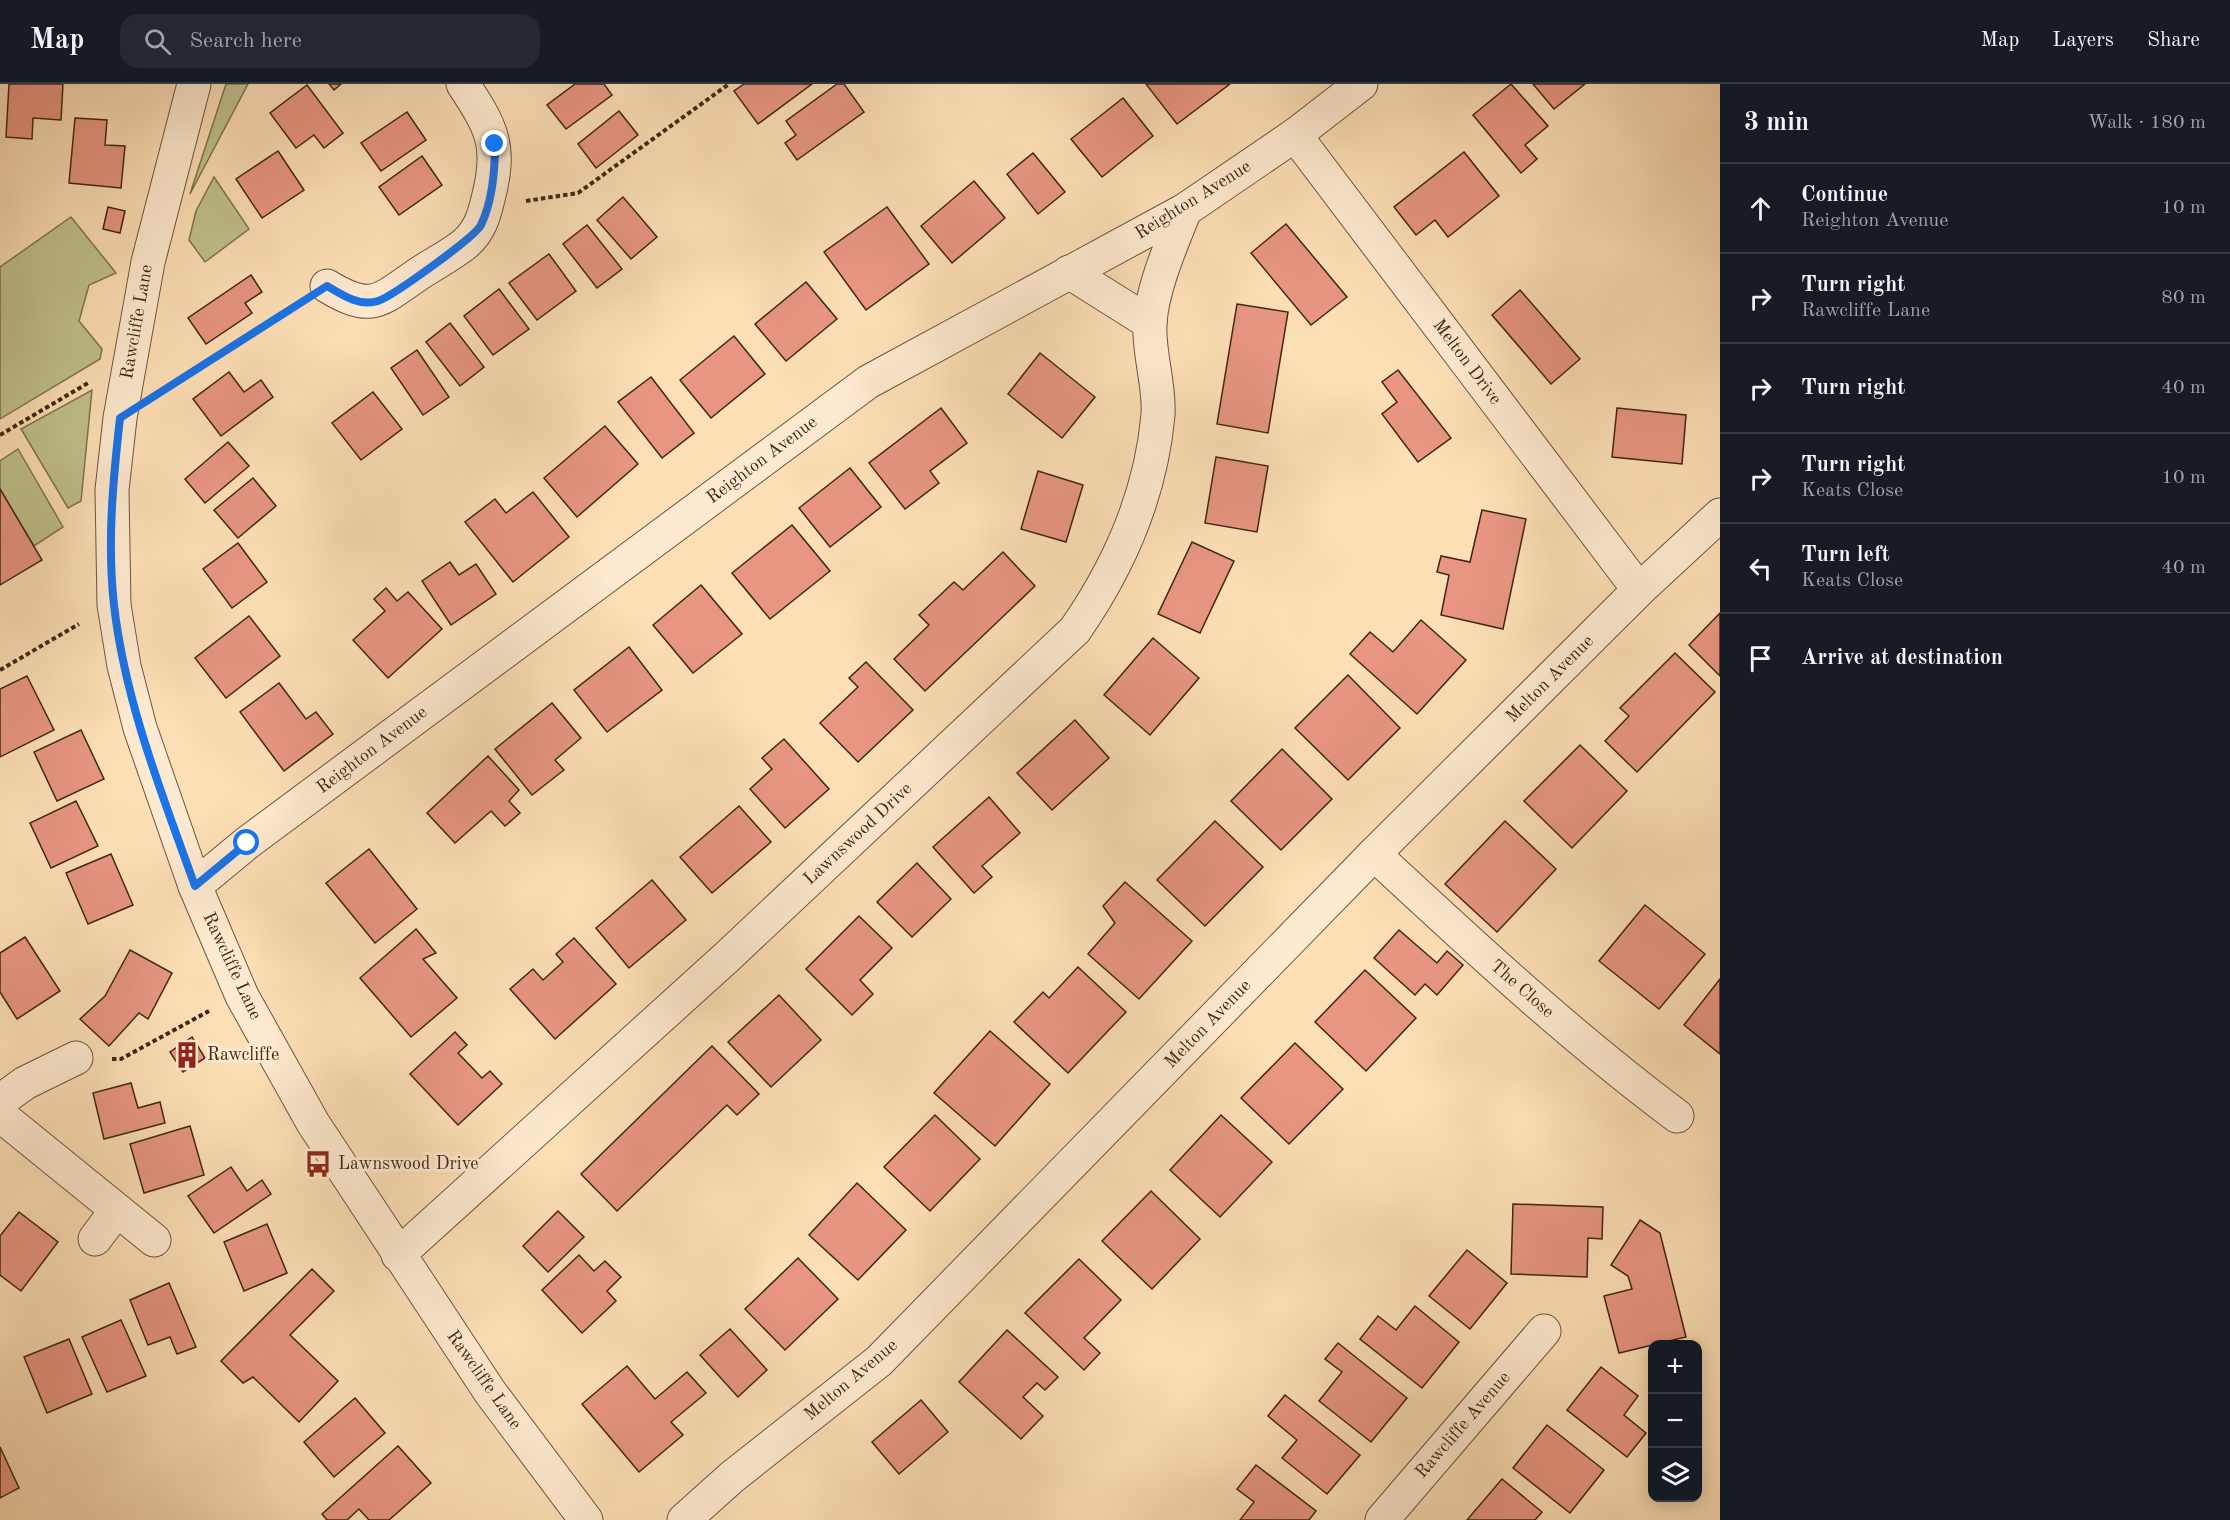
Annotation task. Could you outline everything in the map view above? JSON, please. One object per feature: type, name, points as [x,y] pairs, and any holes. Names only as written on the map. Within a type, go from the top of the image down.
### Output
[{"type":"street","name":"Rawcliffe Lane","points":[[194,84],[147,262],[120,418],[112,490],[114,604],[124,666],[140,728],[195,886],[242,996],[313,1123],[490,1392],[586,1520]]},
{"type":"street","points":[[327,286],[350,300],[378,301],[466,243],[481,226],[495,172],[495,144],[485,118],[463,84]]},
{"type":"street","name":"Reighton Avenue","points":[[195,886],[247,843],[868,382],[1185,210],[1295,135],[1361,84]]},
{"type":"street","name":"Melton Drive","points":[[1295,135],[1639,590]]},
{"type":"street","name":"Lawnswood Drive","points":[[399,1255],[727,957],[1075,630],[1110,575],[1128,536],[1152,458],[1158,412],[1149,323],[1164,264],[1185,210]]},
{"type":"street","points":[[1069,272],[1149,323]]},
{"type":"street","name":"Melton Avenue","points":[[684,1520],[732,1477],[879,1361],[1374,854],[1639,590],[1720,515]]},
{"type":"street","name":"The Close","points":[[1374,854],[1520,989],[1620,1074],[1677,1116]]},
{"type":"street","points":[[0,1101],[26,1083],[76,1058]]},
{"type":"street","points":[[0,1115],[154,1240]]},
{"type":"street","points":[[95,1239],[116,1211]]},
{"type":"street","name":"Rawcliffe Avenue","points":[[1382,1520],[1544,1331]]},
{"type":"path","points":[[486,207],[578,193],[729,84]]},
{"type":"path","points":[[120,418],[327,286]]},
{"type":"path","points":[[0,435],[92,381],[131,354]]},
{"type":"path","points":[[0,670],[114,604]]},
{"type":"path","points":[[76,1058],[122,1059],[203,1013],[242,996]]},
{"type":"green space","points":[[226,84],[248,84],[190,194]]},
{"type":"green space","points":[[214,177],[249,229],[205,262],[189,240],[196,211]]},
{"type":"green space","points":[[71,217],[116,273],[89,285],[79,321],[102,349],[100,359],[0,419],[0,267]]},
{"type":"green space","points":[[92,390],[81,501],[68,508],[21,429]]},
{"type":"green space","points":[[18,449],[63,527],[34,546],[0,489],[0,461]]},
{"type":"building","points":[[9,84],[63,84],[61,120],[33,118],[32,139],[6,137]]},
{"type":"building","points":[[329,84],[341,84],[334,90]]},
{"type":"building","points":[[575,84],[604,84],[612,95],[566,129],[547,105]]},
{"type":"building","points":[[744,84],[812,84],[758,124],[734,91]]},
{"type":"building","points":[[837,84],[844,84],[864,112],[797,160],[785,143],[796,135],[786,121]]},
{"type":"building","points":[[1146,84],[1230,84],[1177,124]]},
{"type":"building","points":[[1511,84],[1548,126],[1525,145],[1537,159],[1521,173],[1473,115]]},
{"type":"building","points":[[1533,84],[1585,84],[1554,109]]},
{"type":"building","points":[[307,85],[343,133],[324,148],[314,135],[296,148],[270,113]]},
{"type":"building","points":[[1123,98],[1153,136],[1102,177],[1071,139]]},
{"type":"building","points":[[619,111],[638,135],[596,168],[578,144]]},
{"type":"building","points":[[407,112],[426,140],[381,171],[361,143]]},
{"type":"building","points":[[75,118],[107,120],[105,145],[125,146],[121,188],[69,183]]},
{"type":"building","points":[[278,151],[304,190],[262,218],[236,179]]},
{"type":"building","points":[[1464,152],[1499,196],[1448,237],[1435,220],[1416,235],[1394,207]]},
{"type":"building","points":[[1033,153],[1065,192],[1038,214],[1007,174]]},
{"type":"building","points":[[422,156],[442,185],[399,215],[379,187]]},
{"type":"building","points":[[974,181],[1005,218],[952,263],[921,226]]},
{"type":"building","points":[[623,197],[657,237],[631,259],[597,220]]},
{"type":"building","points":[[108,207],[125,211],[120,233],[103,229]]},
{"type":"building","points":[[887,207],[929,264],[866,310],[824,252]]},
{"type":"building","points":[[1286,224],[1347,297],[1311,325],[1251,253]]},
{"type":"building","points":[[587,225],[622,269],[597,288],[563,244]]},
{"type":"building","points":[[549,254],[576,291],[537,320],[509,283]]},
{"type":"building","points":[[251,275],[262,292],[245,303],[252,313],[206,344],[188,318]]},
{"type":"building","points":[[806,282],[837,319],[786,361],[755,324]]},
{"type":"building","points":[[499,289],[529,329],[493,355],[464,316]]},
{"type":"building","points":[[1520,290],[1580,359],[1551,384],[1492,315]]},
{"type":"building","points":[[1237,304],[1288,312],[1268,433],[1217,424]]},
{"type":"building","points":[[450,323],[484,367],[460,386],[426,342]]},
{"type":"building","points":[[734,336],[765,374],[711,418],[680,380]]},
{"type":"building","points":[[417,350],[449,397],[423,415],[391,368]]},
{"type":"building","points":[[1040,353],[1095,397],[1062,438],[1008,394]]},
{"type":"building","points":[[1398,370],[1451,438],[1418,462],[1382,414],[1397,402],[1382,382]]},
{"type":"building","points":[[229,372],[244,392],[261,380],[273,397],[221,436],[193,399]]},
{"type":"building","points":[[651,377],[694,433],[662,458],[618,402]]},
{"type":"building","points":[[373,392],[402,429],[361,460],[332,423]]},
{"type":"building","points":[[941,408],[967,443],[930,471],[939,483],[905,509],[869,463]]},
{"type":"building","points":[[1617,408],[1686,415],[1682,464],[1612,457]]},
{"type":"building","points":[[605,426],[638,464],[577,517],[544,478]]},
{"type":"building","points":[[228,442],[249,466],[205,503],[185,479]]},
{"type":"building","points":[[1216,457],[1268,466],[1257,532],[1205,523]]},
{"type":"building","points":[[850,468],[881,507],[830,547],[799,508]]},
{"type":"building","points":[[1038,471],[1083,485],[1066,542],[1021,529]]},
{"type":"building","points":[[253,478],[276,506],[238,538],[214,510]]},
{"type":"building","points":[[0,489],[42,560],[0,585]]},
{"type":"building","points":[[533,492],[569,537],[513,582],[465,522],[495,499],[506,513]]},
{"type":"building","points":[[1482,510],[1526,519],[1503,629],[1441,615],[1449,575],[1437,572],[1441,556],[1470,562]]},
{"type":"building","points":[[792,525],[830,571],[770,619],[732,573]]},
{"type":"building","points":[[1192,542],[1234,561],[1200,633],[1158,614]]},
{"type":"building","points":[[238,543],[267,582],[232,608],[203,569]]},
{"type":"building","points":[[1003,552],[1035,586],[925,691],[894,659],[929,625],[919,615],[954,582],[963,590]]},
{"type":"building","points":[[450,562],[459,575],[476,564],[496,594],[451,625],[422,581]]},
{"type":"building","points":[[701,585],[742,634],[693,673],[653,625]]},
{"type":"building","points":[[386,588],[397,601],[408,592],[442,629],[388,678],[353,640],[385,611],[374,599]]},
{"type":"building","points":[[1720,613],[1720,676],[1689,645]]},
{"type":"building","points":[[249,616],[280,656],[226,698],[195,658]]},
{"type":"building","points":[[1421,620],[1466,660],[1417,714],[1350,654],[1370,632],[1393,652]]},
{"type":"building","points":[[1153,638],[1199,678],[1150,735],[1104,695]]},
{"type":"building","points":[[629,647],[662,690],[607,732],[574,690]]},
{"type":"building","points":[[1675,653],[1715,692],[1637,772],[1605,741],[1629,716],[1620,708]]},
{"type":"building","points":[[866,662],[913,710],[858,762],[820,723],[858,687],[849,678]]},
{"type":"building","points":[[1348,675],[1400,728],[1348,780],[1295,728]]},
{"type":"building","points":[[27,676],[54,730],[0,757],[0,689]]},
{"type":"building","points":[[279,683],[306,719],[316,712],[333,734],[284,771],[240,712]]},
{"type":"building","points":[[552,703],[581,738],[555,760],[564,770],[532,795],[495,749]]},
{"type":"building","points":[[1075,720],[1109,758],[1052,810],[1017,773]]},
{"type":"building","points":[[81,730],[104,779],[57,801],[34,752]]},
{"type":"building","points":[[784,739],[829,789],[785,828],[750,789],[772,769],[762,758]]},
{"type":"building","points":[[1580,745],[1627,791],[1572,848],[1524,801]]},
{"type":"building","points":[[1282,749],[1332,799],[1281,850],[1231,801]]},
{"type":"building","points":[[488,756],[519,790],[509,801],[520,813],[505,826],[491,811],[455,843],[427,813]]},
{"type":"building","points":[[989,797],[1020,833],[982,866],[992,877],[974,893],[933,847]]},
{"type":"building","points":[[76,801],[98,846],[51,868],[30,823]]},
{"type":"building","points":[[739,806],[771,842],[712,893],[680,857]]},
{"type":"building","points":[[1215,821],[1263,867],[1205,926],[1157,880]]},
{"type":"building","points":[[1505,821],[1556,869],[1497,932],[1445,884]]},
{"type":"building","points":[[369,849],[417,909],[375,943],[326,883]]},
{"type":"building","points":[[111,854],[133,905],[88,924],[66,873]]},
{"type":"building","points":[[917,863],[951,899],[912,937],[877,902]]},
{"type":"building","points":[[652,880],[686,920],[629,968],[596,928]]},
{"type":"building","points":[[1125,882],[1192,941],[1139,999],[1088,954],[1115,923],[1103,906]]},
{"type":"building","points":[[1645,905],[1705,954],[1659,1009],[1599,961]]},
{"type":"building","points":[[859,916],[892,948],[860,980],[873,994],[852,1015],[806,969]]},
{"type":"building","points":[[416,929],[436,953],[423,959],[457,998],[411,1037],[360,978]]},
{"type":"building","points":[[1399,930],[1437,963],[1447,951],[1463,965],[1437,995],[1425,984],[1415,995],[1374,958]]},
{"type":"building","points":[[25,937],[60,991],[17,1019],[0,992],[0,953]]},
{"type":"building","points":[[574,938],[616,984],[555,1039],[510,989],[533,969],[543,980],[563,962],[556,954]]},
{"type":"building","points":[[130,950],[172,973],[148,1019],[139,1013],[109,1046],[80,1019],[105,996]]},
{"type":"building","points":[[1078,967],[1126,1012],[1068,1073],[1014,1022],[1043,992],[1049,998]]},
{"type":"building","points":[[1365,970],[1416,1018],[1366,1071],[1315,1022]]},
{"type":"building","points":[[1720,979],[1720,1054],[1684,1025]]},
{"type":"building","points":[[779,995],[821,1040],[771,1087],[728,1042]]},
{"type":"building","points":[[990,1031],[1050,1084],[995,1146],[934,1093]]},
{"type":"building","points":[[455,1032],[467,1045],[458,1053],[482,1078],[490,1071],[502,1084],[458,1125],[410,1074]]},
{"type":"building","name":"Rawcliffe","points":[[192,1037],[205,1058],[183,1072],[170,1052]]},
{"type":"building","points":[[1295,1043],[1343,1089],[1289,1144],[1241,1098]]},
{"type":"building","points":[[712,1046],[759,1094],[737,1115],[727,1105],[617,1211],[581,1174]]},
{"type":"building","points":[[131,1083],[138,1108],[160,1102],[165,1123],[104,1139],[93,1093]]},
{"type":"building","points":[[935,1115],[980,1159],[930,1211],[884,1167]]},
{"type":"building","points":[[1221,1115],[1272,1162],[1220,1217],[1170,1170]]},
{"type":"building","points":[[190,1126],[204,1175],[144,1193],[130,1144]]},
{"type":"building","points":[[231,1167],[247,1191],[262,1180],[271,1194],[214,1233],[188,1196]]},
{"type":"building","points":[[857,1183],[906,1230],[858,1280],[809,1235]]},
{"type":"building","points":[[1151,1191],[1200,1239],[1152,1289],[1102,1241]]},
{"type":"building","points":[[1513,1204],[1603,1207],[1602,1239],[1588,1238],[1587,1277],[1511,1274]]},
{"type":"building","points":[[558,1211],[584,1237],[548,1272],[523,1246]]},
{"type":"building","points":[[19,1212],[58,1242],[21,1291],[0,1275],[0,1236]]},
{"type":"building","points":[[1640,1220],[1660,1233],[1686,1337],[1673,1340],[1648,1340],[1648,1346],[1619,1353],[1604,1296],[1632,1289],[1628,1276],[1611,1265]]},
{"type":"building","points":[[267,1224],[287,1273],[244,1291],[224,1242]]},
{"type":"building","points":[[1467,1250],[1507,1283],[1470,1329],[1429,1296]]},
{"type":"building","points":[[579,1255],[594,1271],[605,1261],[621,1277],[607,1291],[616,1301],[582,1333],[542,1290]]},
{"type":"building","points":[[798,1258],[838,1299],[785,1350],[745,1309]]},
{"type":"building","points":[[1079,1259],[1121,1300],[1084,1338],[1100,1353],[1084,1370],[1025,1313]]},
{"type":"building","points":[[312,1269],[334,1291],[290,1335],[338,1381],[299,1422],[253,1377],[243,1383],[221,1361]]},
{"type":"building","points":[[169,1283],[196,1347],[177,1354],[170,1337],[148,1345],[130,1300]]},
{"type":"building","points":[[1415,1306],[1459,1342],[1422,1388],[1360,1339],[1378,1316],[1396,1330]]},
{"type":"building","points":[[121,1320],[146,1376],[107,1392],[82,1337]]},
{"type":"building","points":[[730,1329],[767,1370],[738,1397],[700,1355]]},
{"type":"building","points":[[1007,1330],[1058,1377],[1045,1390],[1037,1383],[1023,1397],[1043,1416],[1021,1439],[959,1382]]},
{"type":"building","points":[[69,1339],[92,1394],[47,1413],[24,1357]]},
{"type":"building","points":[[1338,1343],[1407,1398],[1371,1442],[1319,1401],[1342,1372],[1325,1359]]},
{"type":"building","points":[[627,1366],[655,1399],[687,1372],[706,1393],[671,1422],[683,1435],[639,1472],[582,1404]]},
{"type":"building","points":[[1601,1367],[1638,1396],[1624,1415],[1646,1433],[1627,1457],[1567,1410]]},
{"type":"building","points":[[1285,1395],[1360,1455],[1327,1494],[1282,1458],[1297,1440],[1268,1416]]},
{"type":"building","points":[[355,1398],[385,1433],[334,1477],[304,1442]]},
{"type":"building","points":[[921,1400],[948,1432],[899,1474],[872,1442]]},
{"type":"building","points":[[1547,1425],[1604,1470],[1570,1513],[1513,1468]]},
{"type":"building","points":[[398,1446],[431,1483],[389,1520],[369,1520],[359,1509],[347,1520],[327,1520],[322,1514]]},
{"type":"building","points":[[0,1447],[19,1488],[0,1498]]},
{"type":"building","points":[[1256,1465],[1316,1511],[1309,1520],[1240,1520],[1254,1502],[1237,1489]]},
{"type":"building","points":[[1502,1479],[1542,1512],[1535,1520],[1467,1520]]},
{"type":"place","name":"Rawcliffe","points":[[187,1055]]},
{"type":"place","name":"Lawnswood Drive","points":[[318,1164]]},
{"type":"route","points":[[247,843],[195,886],[140,728],[124,666],[114,604],[111,560],[112,490],[120,418],[327,286],[350,300],[378,301],[466,243],[481,226],[495,172],[495,144]]}]
